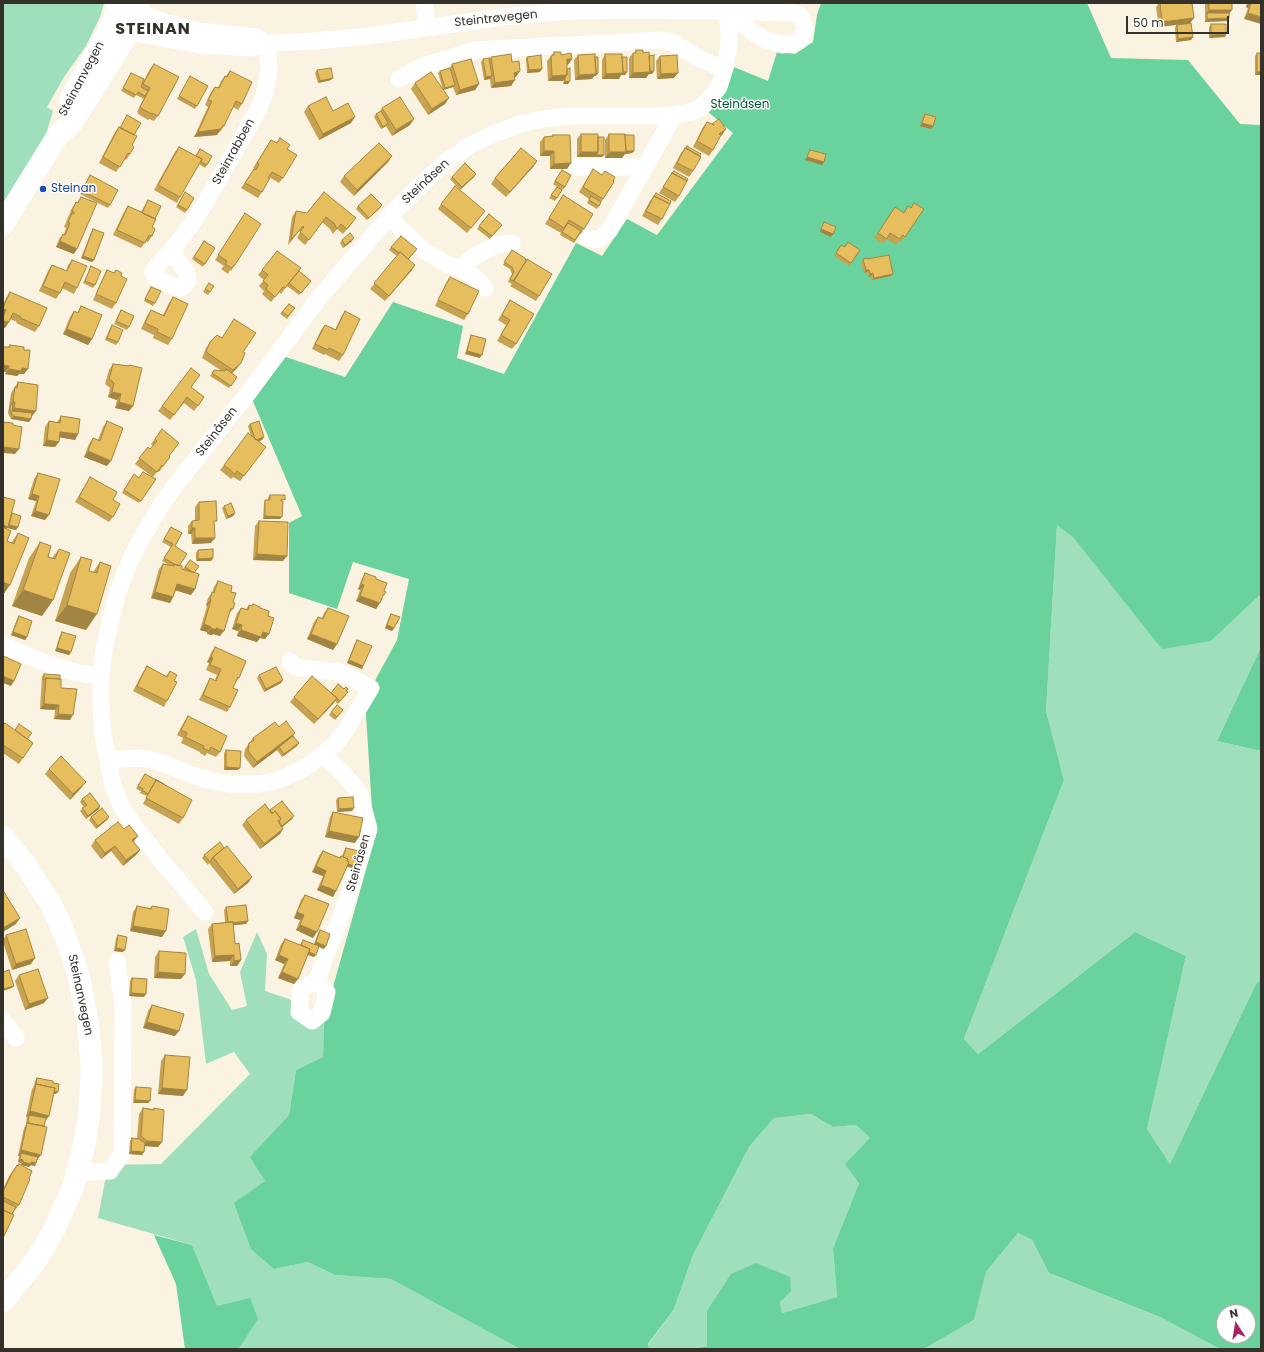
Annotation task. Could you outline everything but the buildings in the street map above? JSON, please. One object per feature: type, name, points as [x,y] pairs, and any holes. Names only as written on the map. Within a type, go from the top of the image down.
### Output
[{"type":"main road","name":"Steinanvegen","points":[[3,224],[58,135],[71,124],[127,13]]},
{"type":"main road","name":"Steinanvegen","points":[[3,837],[24,863],[49,900],[62,928],[80,983],[88,1024],[92,1068],[89,1117],[84,1146],[73,1187],[54,1230],[31,1267],[3,1301]]},
{"type":"street","points":[[424,3],[427,27]]},
{"type":"street","name":"Steintrøvegen","points":[[127,13],[200,45],[230,48],[252,48],[267,43],[361,37],[503,17],[569,11],[726,11]]},
{"type":"street","name":"Steinåsen","points":[[205,912],[132,823],[122,808],[113,786],[104,735],[101,705],[101,676],[104,649],[116,599],[135,550],[153,519],[177,483],[249,392],[319,298],[389,217],[447,161],[469,146],[491,135],[513,127],[544,119],[570,116],[674,115],[697,110],[704,105],[718,87],[725,68],[729,44],[729,28],[726,11]]},
{"type":"street","points":[[399,79],[423,66],[476,50],[661,40],[674,43],[714,65],[725,68]]},
{"type":"street","name":"Steinrabben","points":[[171,251],[194,221],[220,180],[259,108],[264,96],[269,71],[267,43]]},
{"type":"street","points":[[585,236],[595,240],[600,239],[609,231],[674,115]]},
{"type":"street","points":[[572,167],[645,167]]},
{"type":"street","points":[[389,217],[423,250],[447,264],[461,269],[480,282],[485,288]]},
{"type":"street","points":[[461,269],[472,258],[488,249],[497,245],[512,242]]},
{"type":"street","points":[[3,645],[45,663],[78,672],[101,676]]},
{"type":"street","points":[[108,760],[137,758],[148,760],[163,763],[192,775],[212,781],[243,785],[258,784],[286,778],[301,770],[323,755],[337,742],[371,688],[338,672],[301,668],[294,666],[290,661]]},
{"type":"street","name":"Steinåsen","points":[[317,981],[347,901],[369,829],[360,794],[344,774],[323,755]]},
{"type":"street","points":[[77,1172],[110,1171],[122,1154],[123,1007],[117,962]]},
{"type":"street","points":[[3,1021],[16,1038]]},
{"type":"green space","points":[[3,3],[104,3],[100,17],[86,46],[64,77],[47,107],[53,111],[44,141],[3,212]]},
{"type":"green space","points":[[821,3],[1087,3],[1111,58],[1188,60],[1240,124],[1261,125],[1261,594],[1211,641],[1162,649],[1073,537],[1057,525],[1046,711],[1064,780],[964,1039],[978,1054],[1135,932],[1186,956],[1147,1129],[1170,1164],[1256,984],[1261,979],[1261,1349],[1220,1349],[1160,1317],[1049,1273],[1032,1240],[1018,1233],[986,1272],[974,1320],[924,1349],[689,1349],[707,1346],[707,1311],[731,1274],[756,1263],[790,1277],[791,1291],[780,1302],[782,1313],[837,1297],[833,1248],[859,1183],[845,1164],[870,1138],[856,1125],[833,1127],[811,1114],[774,1118],[749,1147],[693,1255],[674,1309],[648,1344],[649,1349],[520,1349],[391,1279],[335,1275],[308,1262],[274,1269],[251,1249],[234,1203],[265,1181],[250,1157],[289,1115],[296,1070],[323,1057],[324,1019],[374,841],[365,699],[397,640],[409,579],[353,562],[337,609],[289,593],[289,523],[302,516],[249,392],[277,354],[345,377],[393,302],[463,326],[457,358],[504,374],[576,243],[602,256],[627,219],[657,235],[733,133],[707,111],[734,67],[768,81],[777,52],[795,54],[813,42],[817,15]]},
{"type":"green space","points":[[1057,524],[1211,641],[1261,594],[1261,647],[1217,741],[1261,751],[1261,979],[1256,984],[1170,1164],[1147,1129],[1186,956],[1135,932],[978,1054],[964,1039],[1064,780],[1046,711]]},
{"type":"green space","points":[[1261,647],[1261,751],[1217,741]]},
{"type":"green space","points":[[196,929],[209,974],[232,1010],[247,1006],[240,972],[257,932],[267,954],[265,991],[289,999],[324,1019],[323,1057],[296,1070],[289,1115],[251,1157],[265,1181],[274,1269],[308,1262],[335,1275],[391,1279],[520,1349],[240,1349],[217,1307],[192,1245],[98,1218],[108,1165],[161,1164],[250,1074],[234,1052],[206,1064],[196,980],[183,937]]},
{"type":"green space","points":[[811,1114],[833,1127],[856,1125],[870,1138],[859,1183],[833,1248],[837,1297],[782,1313],[780,1302],[707,1311],[707,1346],[689,1349],[649,1349],[648,1345],[674,1309],[693,1255],[749,1147],[774,1118]]},
{"type":"green space","points":[[1018,1233],[1032,1240],[1049,1273],[1160,1317],[1220,1349],[924,1349],[974,1320],[986,1272]]},
{"type":"green space","points":[[154,1235],[192,1245],[217,1306],[250,1298],[258,1319],[239,1348],[240,1349],[185,1349],[176,1284]]},
{"type":"place","name":"Steinan","points":[[43,189]]},
{"type":"district","name":"STEINAN","points":[[153,30]]}]
